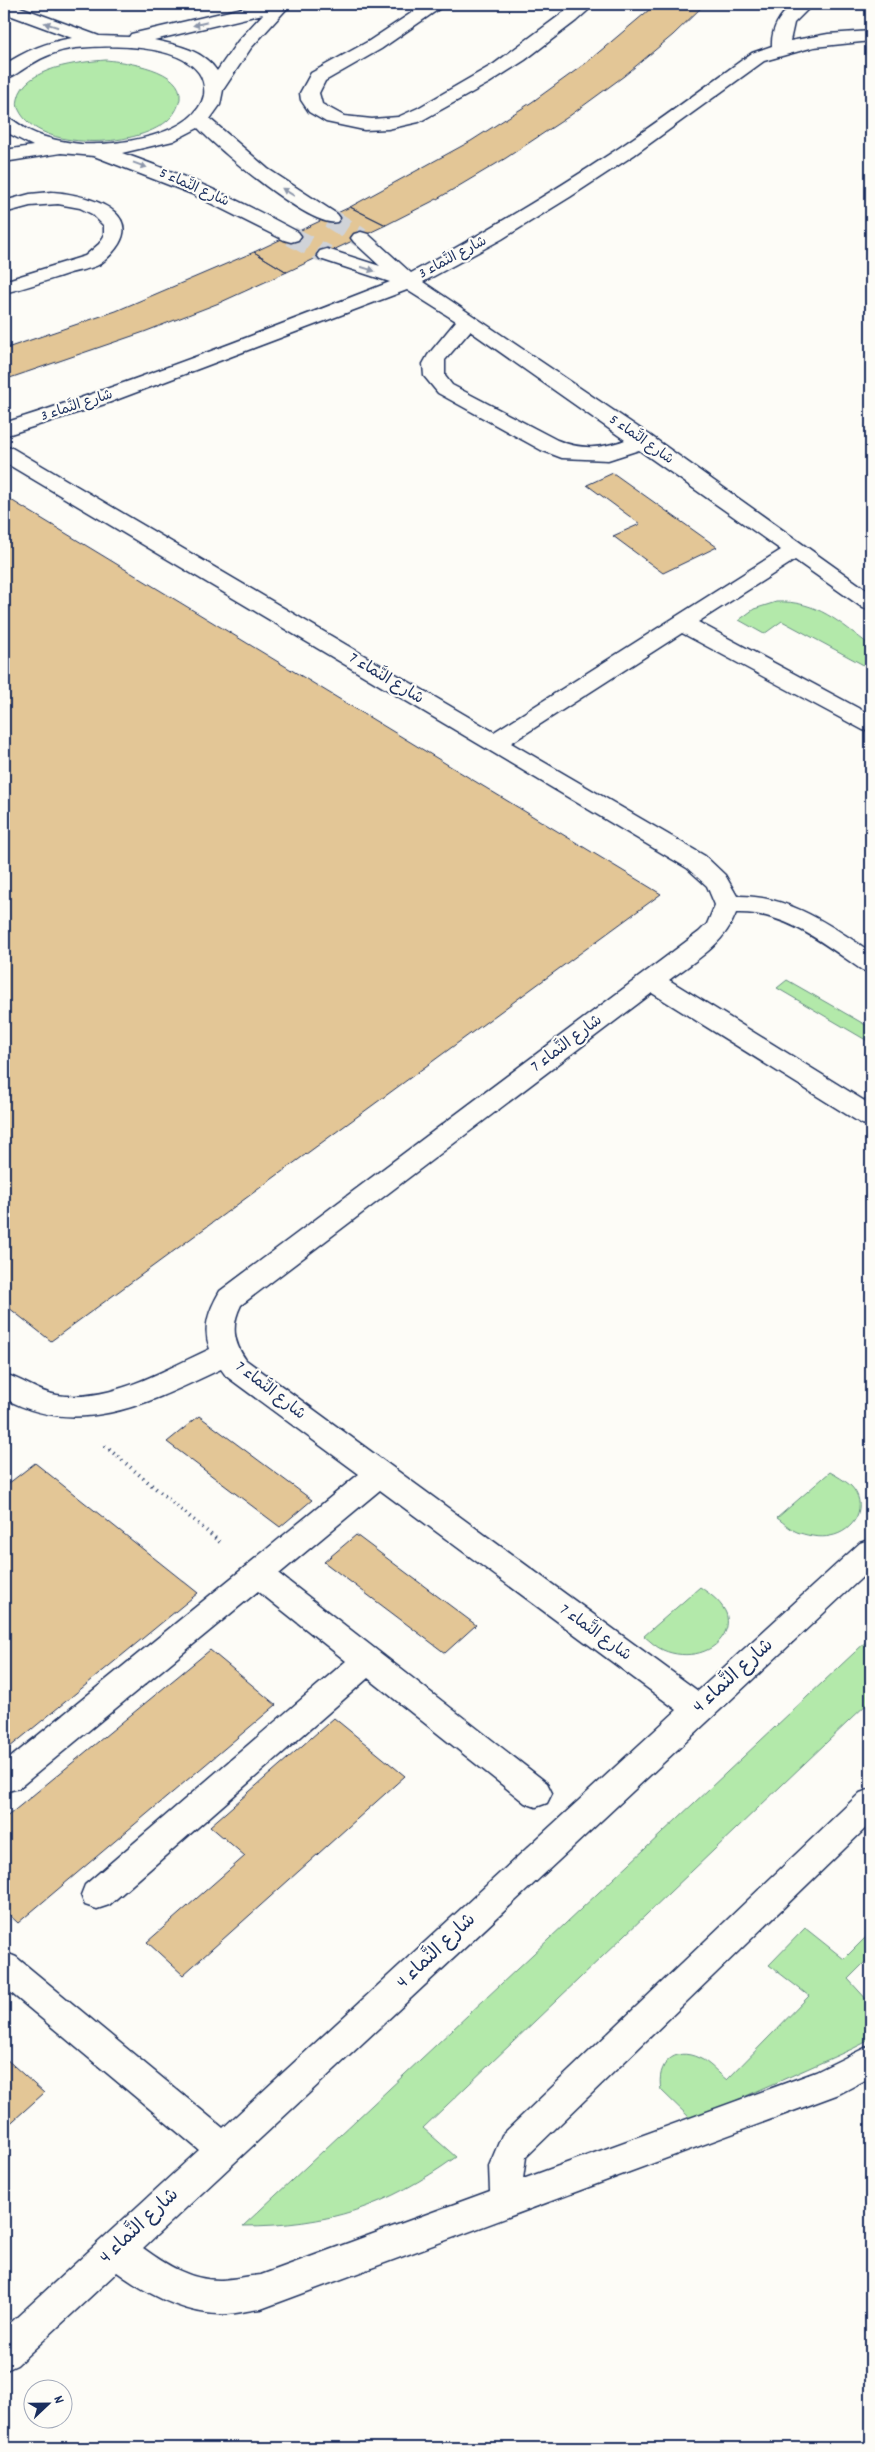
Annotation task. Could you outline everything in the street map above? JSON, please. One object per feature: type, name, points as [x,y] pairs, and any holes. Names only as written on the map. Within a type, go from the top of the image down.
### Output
[{"type":"street","points":[[127,40],[282,4]]},
{"type":"street","points":[[4,122],[20,134],[40,142],[93,150],[126,147],[154,141],[180,132],[199,119],[210,105],[214,90],[244,45],[282,4]]},
{"type":"street","points":[[437,4],[375,45],[318,77],[312,84],[309,93],[310,101],[316,108],[341,121],[358,124],[377,125],[412,118],[493,73],[528,49],[586,4]]},
{"type":"street","points":[[782,48],[782,28],[787,19],[804,4]]},
{"type":"street","points":[[4,7],[49,25],[98,40]]},
{"type":"street","name":"شارع النَّماء 3","points":[[4,430],[197,364],[409,282],[495,235],[555,198],[641,141],[758,57],[808,41],[871,36]]},
{"type":"street","points":[[4,74],[27,57],[59,46],[98,40],[127,40],[163,46],[198,62],[210,75],[214,90]]},
{"type":"street","points":[[199,119],[241,160],[268,180],[330,218]]},
{"type":"street","points":[[4,156],[64,147]]},
{"type":"street","name":"شارع النَّماء 5","points":[[93,150],[180,180],[291,236]]},
{"type":"street","points":[[4,206],[36,198],[76,200],[93,206],[106,214],[113,223],[115,232],[112,242],[92,260],[4,288]]},
{"type":"street","name":"شارع النَّماء 5","points":[[361,238],[409,282],[468,320],[871,602]]},
{"type":"street","name":"شارع النَّماء 5","points":[[327,255],[409,282]]},
{"type":"street","points":[[468,320],[439,352],[432,367],[438,382],[445,389],[549,445],[570,453],[583,455],[608,454],[643,442]]},
{"type":"street","name":"شارع النَّماء 7","points":[[4,453],[709,871],[724,893],[727,905],[718,928],[652,981],[230,1298],[223,1311],[219,1325],[220,1339],[226,1354],[236,1368],[699,1709]]},
{"type":"street","points":[[494,743],[680,622],[797,549]]},
{"type":"street","points":[[680,622],[871,725]]},
{"type":"street","points":[[727,905],[758,904],[788,912],[871,964]]},
{"type":"street","points":[[652,981],[871,1117]]},
{"type":"street","points":[[4,1385],[32,1400],[57,1406],[84,1407],[111,1402],[136,1394],[226,1354]]},
{"type":"street","points":[[8,1778],[380,1474]]},
{"type":"street","name":"شارع النَّماء 4","points":[[4,2353],[871,1551]]},
{"type":"street","points":[[258,1574],[536,1793]]},
{"type":"street","points":[[97,1895],[367,1661]]},
{"type":"street","points":[[510,2200],[504,2184],[505,2163],[514,2146],[871,1803]]},
{"type":"street","points":[[4,1967],[224,2149]]},
{"type":"street","points":[[115,2250],[146,2272],[179,2289],[218,2297],[261,2292],[827,2083],[871,2060]]},
{"type":"path","points":[[57,1406],[258,1574]]},
{"type":"green space","points":[[106,60],[152,69],[173,81],[179,89],[180,99],[172,116],[152,130],[133,137],[89,141],[66,139],[46,133],[30,124],[19,110],[18,101],[22,88],[42,73],[54,68],[82,62]]},
{"type":"green space","points":[[776,602],[791,602],[804,605],[838,621],[871,646],[871,669],[782,621],[764,634],[739,620],[754,609]]},
{"type":"green space","points":[[787,980],[871,1028],[871,1043],[777,988]]},
{"type":"green space","points":[[830,1472],[850,1485],[856,1492],[859,1508],[853,1523],[839,1533],[823,1537],[794,1531],[777,1518]]},
{"type":"green space","points":[[700,1587],[717,1600],[727,1615],[726,1630],[716,1645],[700,1653],[672,1653],[660,1649],[644,1636]]},
{"type":"green space","points":[[871,1637],[871,1700],[423,2128],[456,2157],[405,2189],[381,2201],[356,2210],[303,2222],[243,2226]]},
{"type":"green space","points":[[805,1928],[844,1959],[871,1932],[871,1956],[848,1979],[869,2002],[871,2009],[871,2035],[864,2043],[852,2049],[692,2120],[661,2090],[661,2072],[664,2065],[675,2056],[682,2054],[690,2055],[706,2062],[727,2080],[809,1996],[769,1965]]},
{"type":"building","points":[[656,4],[705,4],[673,35],[624,76],[568,117],[506,158],[437,199],[386,225],[350,207],[471,141],[532,102],[586,63]]},
{"type":"building","points":[[350,207],[386,225],[287,272],[254,252]]},
{"type":"building","points":[[254,252],[287,272],[219,303],[144,332],[4,380],[4,349],[116,311]]},
{"type":"building","points":[[613,473],[717,547],[663,573],[613,536],[640,524],[587,485]]},
{"type":"building","points":[[6,497],[661,894],[51,1341],[4,1304],[4,498]]},
{"type":"building","points":[[199,1416],[312,1500],[280,1527],[167,1442]]},
{"type":"building","points":[[35,1463],[198,1593],[4,1752],[4,1487]]},
{"type":"building","points":[[356,1535],[476,1625],[445,1653],[324,1562]]},
{"type":"building","points":[[210,1650],[276,1705],[18,1923],[4,1910],[4,1819]]},
{"type":"building","points":[[334,1718],[405,1776],[183,1975],[147,1942],[245,1856],[210,1826]]},
{"type":"building","points":[[4,2057],[44,2093],[4,2129]]},
{"type":"tunnel","points":[[330,218],[361,238]]},
{"type":"tunnel","points":[[291,236],[327,255]]}]
